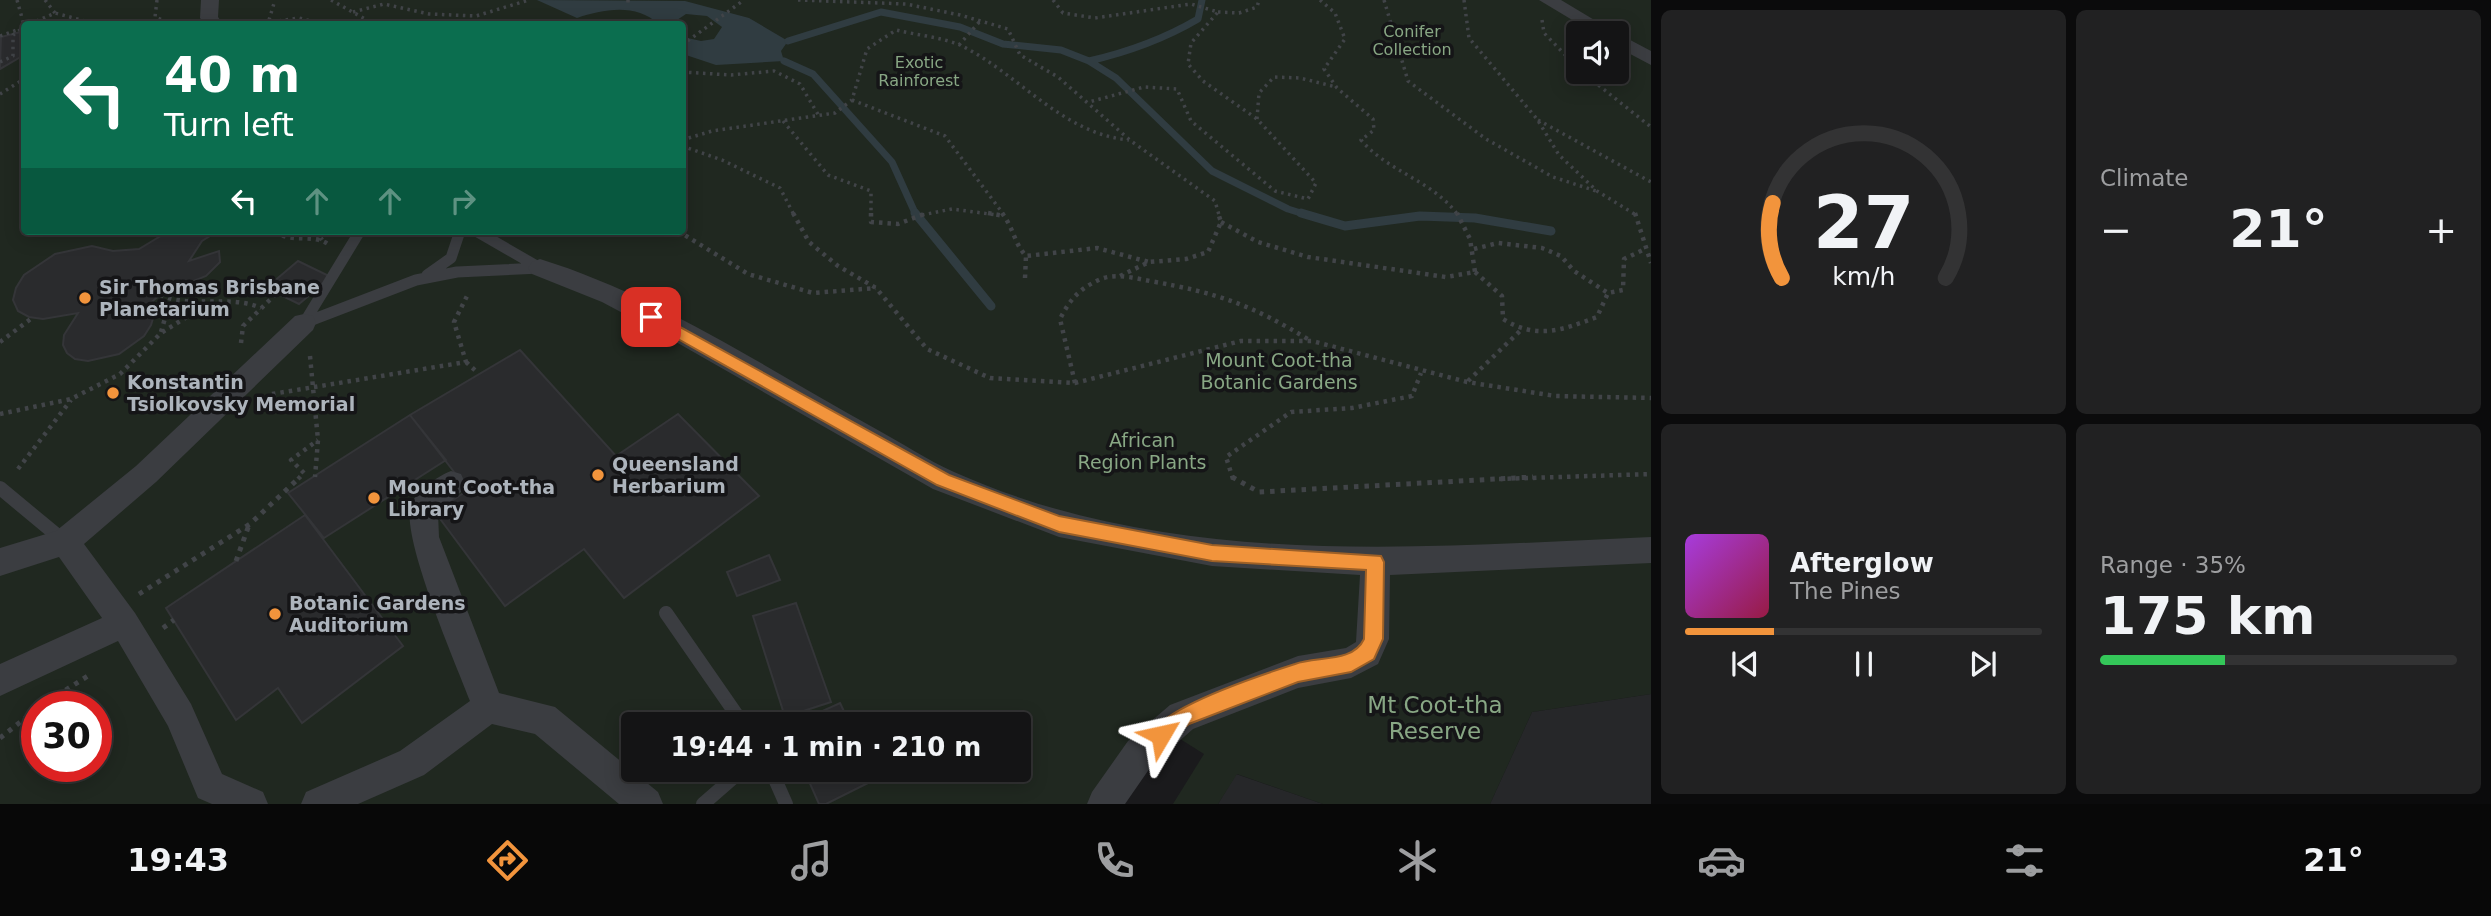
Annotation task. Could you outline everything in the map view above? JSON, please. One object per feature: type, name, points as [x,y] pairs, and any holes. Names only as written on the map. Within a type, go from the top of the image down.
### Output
[{"type":"street","points":[[210,0],[209,18],[212,21]]},
{"type":"street","points":[[1544,6],[1579,21]]},
{"type":"street","points":[[1629,46],[1651,59]]},
{"type":"street","points":[[540,268],[611,296],[671,327],[943,480],[1059,524],[1212,553],[1375,562],[1651,550]]},
{"type":"street","points":[[0,562],[65,542],[146,474],[295,332]]},
{"type":"street","points":[[451,483],[424,508],[425,537],[488,707]]},
{"type":"street","points":[[65,542],[124,623],[180,715],[210,786],[250,804]]},
{"type":"street","points":[[1104,804],[1140,753],[1182,717],[1298,672],[1351,663],[1367,653],[1373,639],[1375,562]]},
{"type":"street","points":[[0,680],[124,623]]},
{"type":"street","points":[[318,804],[412,763],[488,707],[543,719],[646,804]]},
{"type":"lane","points":[[295,332],[360,235]]},
{"type":"lane","points":[[295,332],[436,271],[452,258],[460,243],[460,235]]},
{"type":"lane","points":[[483,235],[540,268]]},
{"type":"lane","points":[[416,280],[457,272],[540,268]]},
{"type":"lane","points":[[0,488],[65,542]]},
{"type":"lane","points":[[666,613],[735,712]]},
{"type":"lane","points":[[703,804],[728,782]]},
{"type":"lane","points":[[776,782],[786,804]]},
{"type":"path","points":[[18,0],[23,21]]},
{"type":"path","points":[[45,0],[55,13],[85,21]]},
{"type":"path","points":[[157,0],[155,17],[165,21]]},
{"type":"path","points":[[275,0],[269,20],[299,18],[311,21]]},
{"type":"path","points":[[331,0],[368,21]]},
{"type":"path","points":[[686,42],[744,0]]},
{"type":"path","points":[[798,0],[891,4],[981,20],[1008,29],[1020,55],[1058,77],[1131,141],[1215,201],[1222,222],[1258,242],[1308,257],[1446,277],[1475,272]]},
{"type":"path","points":[[891,4],[897,0]]},
{"type":"path","points":[[1053,0],[1063,13],[1095,18],[1191,4],[1218,12],[1239,13],[1257,7],[1259,0]]},
{"type":"path","points":[[1320,0],[1335,13],[1345,39],[1324,69],[1336,88],[1373,119],[1374,130],[1361,140],[1373,155],[1420,181],[1459,212],[1467,226],[1474,249],[1475,272],[1502,296],[1503,319],[1520,331],[1544,335],[1597,317],[1608,293]]},
{"type":"path","points":[[1384,0],[1408,81],[1486,139],[1553,177],[1597,191],[1635,212],[1651,263]]},
{"type":"path","points":[[1464,0],[1469,38],[1537,119],[1559,155],[1597,191]]},
{"type":"path","points":[[352,12],[384,4],[429,14],[476,16],[527,2]]},
{"type":"path","points":[[1544,6],[1544,33],[1566,56]]},
{"type":"path","points":[[1089,102],[1111,93],[1142,86],[1162,85],[1177,89],[1191,121],[1210,137],[1275,191],[1308,199],[1316,183],[1257,119],[1203,81],[1188,64],[1191,43],[1218,12]]},
{"type":"path","points":[[37,21],[55,13]]},
{"type":"path","points":[[959,45],[981,20]]},
{"type":"path","points":[[0,36],[21,27]]},
{"type":"path","points":[[0,62],[12,56],[13,35],[21,28]]},
{"type":"path","points":[[686,140],[712,131],[835,113],[849,105],[852,100],[867,49],[896,30],[959,45],[1072,121],[1106,138],[1131,141]]},
{"type":"path","points":[[686,72],[731,75],[774,71],[800,84],[819,116]]},
{"type":"path","points":[[1257,119],[1259,93],[1273,77],[1300,78],[1336,88]]},
{"type":"path","points":[[0,94],[21,81]]},
{"type":"path","points":[[1597,84],[1651,127]]},
{"type":"path","points":[[852,100],[945,136],[1015,230],[1017,246],[1026,256],[1025,278]]},
{"type":"path","points":[[1537,119],[1651,182]]},
{"type":"path","points":[[782,121],[828,175],[871,191],[872,222],[891,228],[931,212],[964,208],[1005,216]]},
{"type":"path","points":[[686,147],[722,160],[780,188],[809,242],[838,265],[876,288],[927,349],[990,378],[1075,383],[1241,341],[1312,341]]},
{"type":"path","points":[[1026,256],[1097,248],[1149,262],[1186,259],[1208,252],[1222,222]]},
{"type":"path","points":[[280,235],[322,240]]},
{"type":"path","points":[[319,235],[334,248]]},
{"type":"path","points":[[685,235],[748,274],[813,293],[876,288]]},
{"type":"path","points":[[1474,249],[1498,243],[1542,248],[1561,256],[1574,271],[1608,293],[1623,289],[1624,259],[1645,250]]},
{"type":"path","points":[[1120,276],[1149,262]]},
{"type":"path","points":[[1075,383],[1060,319],[1072,296],[1103,278],[1120,276],[1206,291],[1261,311],[1312,341],[1422,373],[1555,396],[1651,398]]},
{"type":"path","points":[[472,287],[454,322],[466,362],[477,372]]},
{"type":"path","points":[[160,295],[170,301],[206,305],[249,300],[261,308]]},
{"type":"path","points":[[161,333],[170,301]]},
{"type":"path","points":[[0,414],[71,400],[120,373],[161,333],[206,305]]},
{"type":"path","points":[[0,342],[32,318]]},
{"type":"path","points":[[1467,382],[1520,331]]},
{"type":"path","points":[[295,332],[312,360],[317,440],[315,477]]},
{"type":"path","points":[[238,388],[264,396],[466,362]]},
{"type":"path","points":[[1422,373],[1412,396],[1352,408],[1292,412],[1226,457],[1232,478],[1259,492],[1529,477],[1651,474]]},
{"type":"path","points":[[18,469],[71,400]]},
{"type":"path","points":[[124,623],[142,590],[250,524],[304,473],[291,460],[317,440]]},
{"type":"path","points":[[236,561],[250,524]]},
{"type":"path","points":[[0,738],[21,722]]},
{"type":"shaded area","points":[[537,0],[685,1],[749,18],[788,41],[781,51],[784,61],[716,65],[686,55],[686,38],[701,41],[714,39],[722,27],[707,16],[686,14],[676,21],[655,21],[630,10],[609,10],[577,18]]},
{"type":"shaded area","points":[[1651,694],[1651,804],[1490,804],[1532,712]]},
{"type":"shaded area","points":[[1236,774],[1323,804],[1218,804]]},
{"type":"green space","name":"Mount Coot-tha Botanic Gardens","points":[[0,0],[1651,0],[1651,694],[1532,712],[1490,804],[1323,804],[1237,774],[1218,804],[1173,804],[1204,754],[1150,720],[1093,804],[0,804]]},
{"type":"building","points":[[21,32],[21,57],[0,69],[1,37]]},
{"type":"building","name":"Sir Thomas Brisbane Planetarium","points":[[162,235],[212,235],[202,241],[189,261],[219,251],[220,262],[206,276],[184,285],[172,285],[148,305],[154,315],[151,325],[144,336],[119,354],[88,361],[75,359],[67,353],[63,345],[64,335],[78,313],[43,319],[29,317],[18,311],[13,300],[24,275],[55,254],[92,246],[113,251],[139,249]]},
{"type":"building","points":[[298,261],[331,277],[299,304],[266,288]]},
{"type":"building","name":"Queensland Herbarium","points":[[520,350],[616,456],[678,414],[759,496],[624,598],[584,549],[505,606],[435,512],[468,490],[410,415]]},
{"type":"building","points":[[410,415],[446,460],[324,538],[288,493]]},
{"type":"building","name":"Botanic Gardens Auditorium","points":[[305,515],[403,646],[302,723],[278,688],[236,720],[166,608]]},
{"type":"building","points":[[769,555],[780,580],[737,596],[727,572]]},
{"type":"building","points":[[796,603],[831,702],[800,712],[783,712],[753,616]]},
{"type":"building","points":[[840,703],[844,712],[820,712]]},
{"type":"building","points":[[809,782],[870,782],[826,804],[819,804]]},
{"type":"waterway","points":[[1089,61],[1145,44],[1198,19],[1202,0]]},
{"type":"waterway","points":[[788,41],[881,12],[960,27],[1003,44],[1061,50],[1089,61]]},
{"type":"waterway","points":[[784,61],[813,74],[892,162],[915,213]]},
{"type":"waterway","points":[[1089,61],[1116,78],[1212,171],[1288,209],[1307,215]]},
{"type":"waterway","points":[[915,213],[991,306]]},
{"type":"waterway","points":[[1301,213],[1345,226],[1420,216],[1475,218],[1551,231]]},
{"type":"place","name":"Sir Thomas Brisbane Planetarium","points":[[85,298]]},
{"type":"place","name":"Konstantin Tsiolkovsky Memorial","points":[[113,393]]},
{"type":"place","name":"Queensland Herbarium","points":[[598,475]]},
{"type":"place","name":"Mount Coot-tha Library","points":[[374,498]]},
{"type":"place","name":"Botanic Gardens Auditorium","points":[[275,614]]},
{"type":"route","points":[[651,317],[943,480],[1059,524],[1212,553],[1375,562],[1375,618],[1373,639],[1367,653],[1351,663],[1298,672],[1182,717],[1161,735]]},
{"type":"park label","name":"Conifer Collection","points":[[1412,40]]},
{"type":"park label","name":"Exotic Rainforest","points":[[919,71]]},
{"type":"park label","name":"African Region Plants","points":[[1142,451]]},
{"type":"park label","name":"Mt Coot-tha Reserve","points":[[1435,718]]}]
